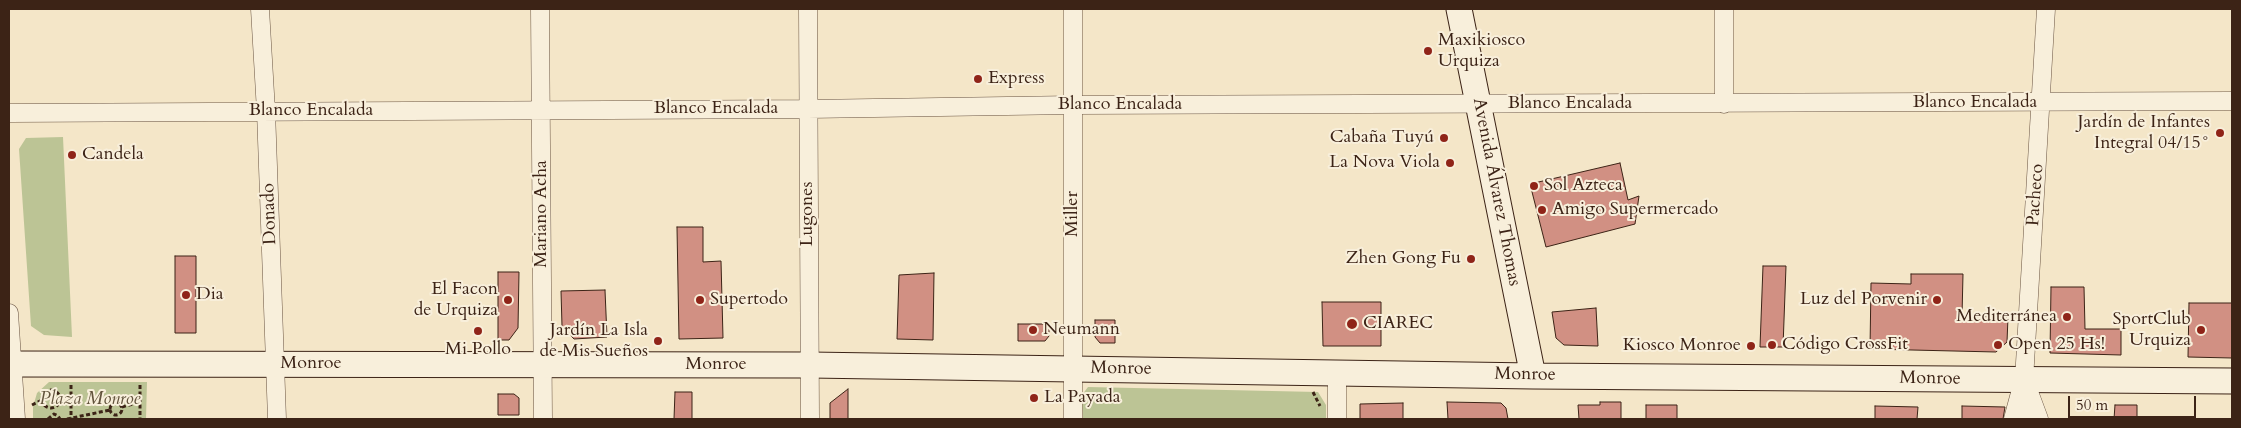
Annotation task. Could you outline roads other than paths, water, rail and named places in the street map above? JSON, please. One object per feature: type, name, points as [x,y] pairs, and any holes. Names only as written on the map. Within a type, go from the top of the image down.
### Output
[{"type":"main road","name":"Avenida Álvarez Thomas","points":[[1459,9],[1532,376]]},
{"type":"main road","name":"Monroe","points":[[11,364],[810,365],[1337,374],[2232,381]]},
{"type":"street","name":"Donado","points":[[260,9],[266,111],[277,419]]},
{"type":"street","name":"Mariano Acha","points":[[540,9],[542,419]]},
{"type":"street","name":"Lugones","points":[[808,9],[810,419]]},
{"type":"street","name":"Miller","points":[[1073,9],[1073,419]]},
{"type":"street","points":[[1724,9],[1724,104]]},
{"type":"street","name":"Pacheco","points":[[2025,419],[2024,380],[2042,102],[2046,9]]},
{"type":"street","name":"Blanco Encalada","points":[[9,113],[808,109],[1073,105],[2232,101]]},
{"type":"street","points":[[9,313],[16,418]]},
{"type":"street","points":[[1337,374],[1337,419]]},
{"type":"street","name":"Pacheco","points":[[2013,419],[2024,380]]},
{"type":"street","name":"Pacheco","points":[[2024,380],[2039,419]]},
{"type":"place","name":"Maxikiosco Urquiza","points":[[1428,51]]},
{"type":"place","name":"Express","points":[[978,79]]},
{"type":"place","name":"Jardín de Infantes Integral 04/15°","points":[[2220,133]]},
{"type":"place","name":"Cabaña Tuyú","points":[[1444,138]]},
{"type":"place","name":"Candela","points":[[72,155]]},
{"type":"place","name":"La Nova Viola","points":[[1450,163]]},
{"type":"place","name":"Sol Azteca","points":[[1534,186]]},
{"type":"place","name":"Amigo Supermercado","points":[[1542,210]]},
{"type":"place","name":"Zhen Gong Fu","points":[[1471,259]]},
{"type":"place","name":"Dia","points":[[186,295]]},
{"type":"place","name":"El Facon de Urquiza","points":[[508,300]]},
{"type":"place","name":"Supertodo","points":[[700,300]]},
{"type":"place","name":"Luz del Porvenir","points":[[1937,300]]},
{"type":"place","name":"Mediterránea","points":[[2067,317]]},
{"type":"place","name":"CIAREC","points":[[1352,324]]},
{"type":"place","name":"Neumann","points":[[1033,330]]},
{"type":"place","name":"SportClub Urquiza","points":[[2201,330]]},
{"type":"place","name":"Mi Pollo","points":[[478,331]]},
{"type":"place","name":"Jardín La Isla de Mis Sueños","points":[[658,341]]},
{"type":"place","name":"Código CrossFit","points":[[1772,345]]},
{"type":"place","name":"Open 25 Hs!","points":[[1998,345]]},
{"type":"place","name":"Kiosco Monroe","points":[[1751,346]]},
{"type":"place","name":"La Payada","points":[[1034,398]]},
{"type":"park label","name":"Plaza Monroe","points":[[90,400]]}]
